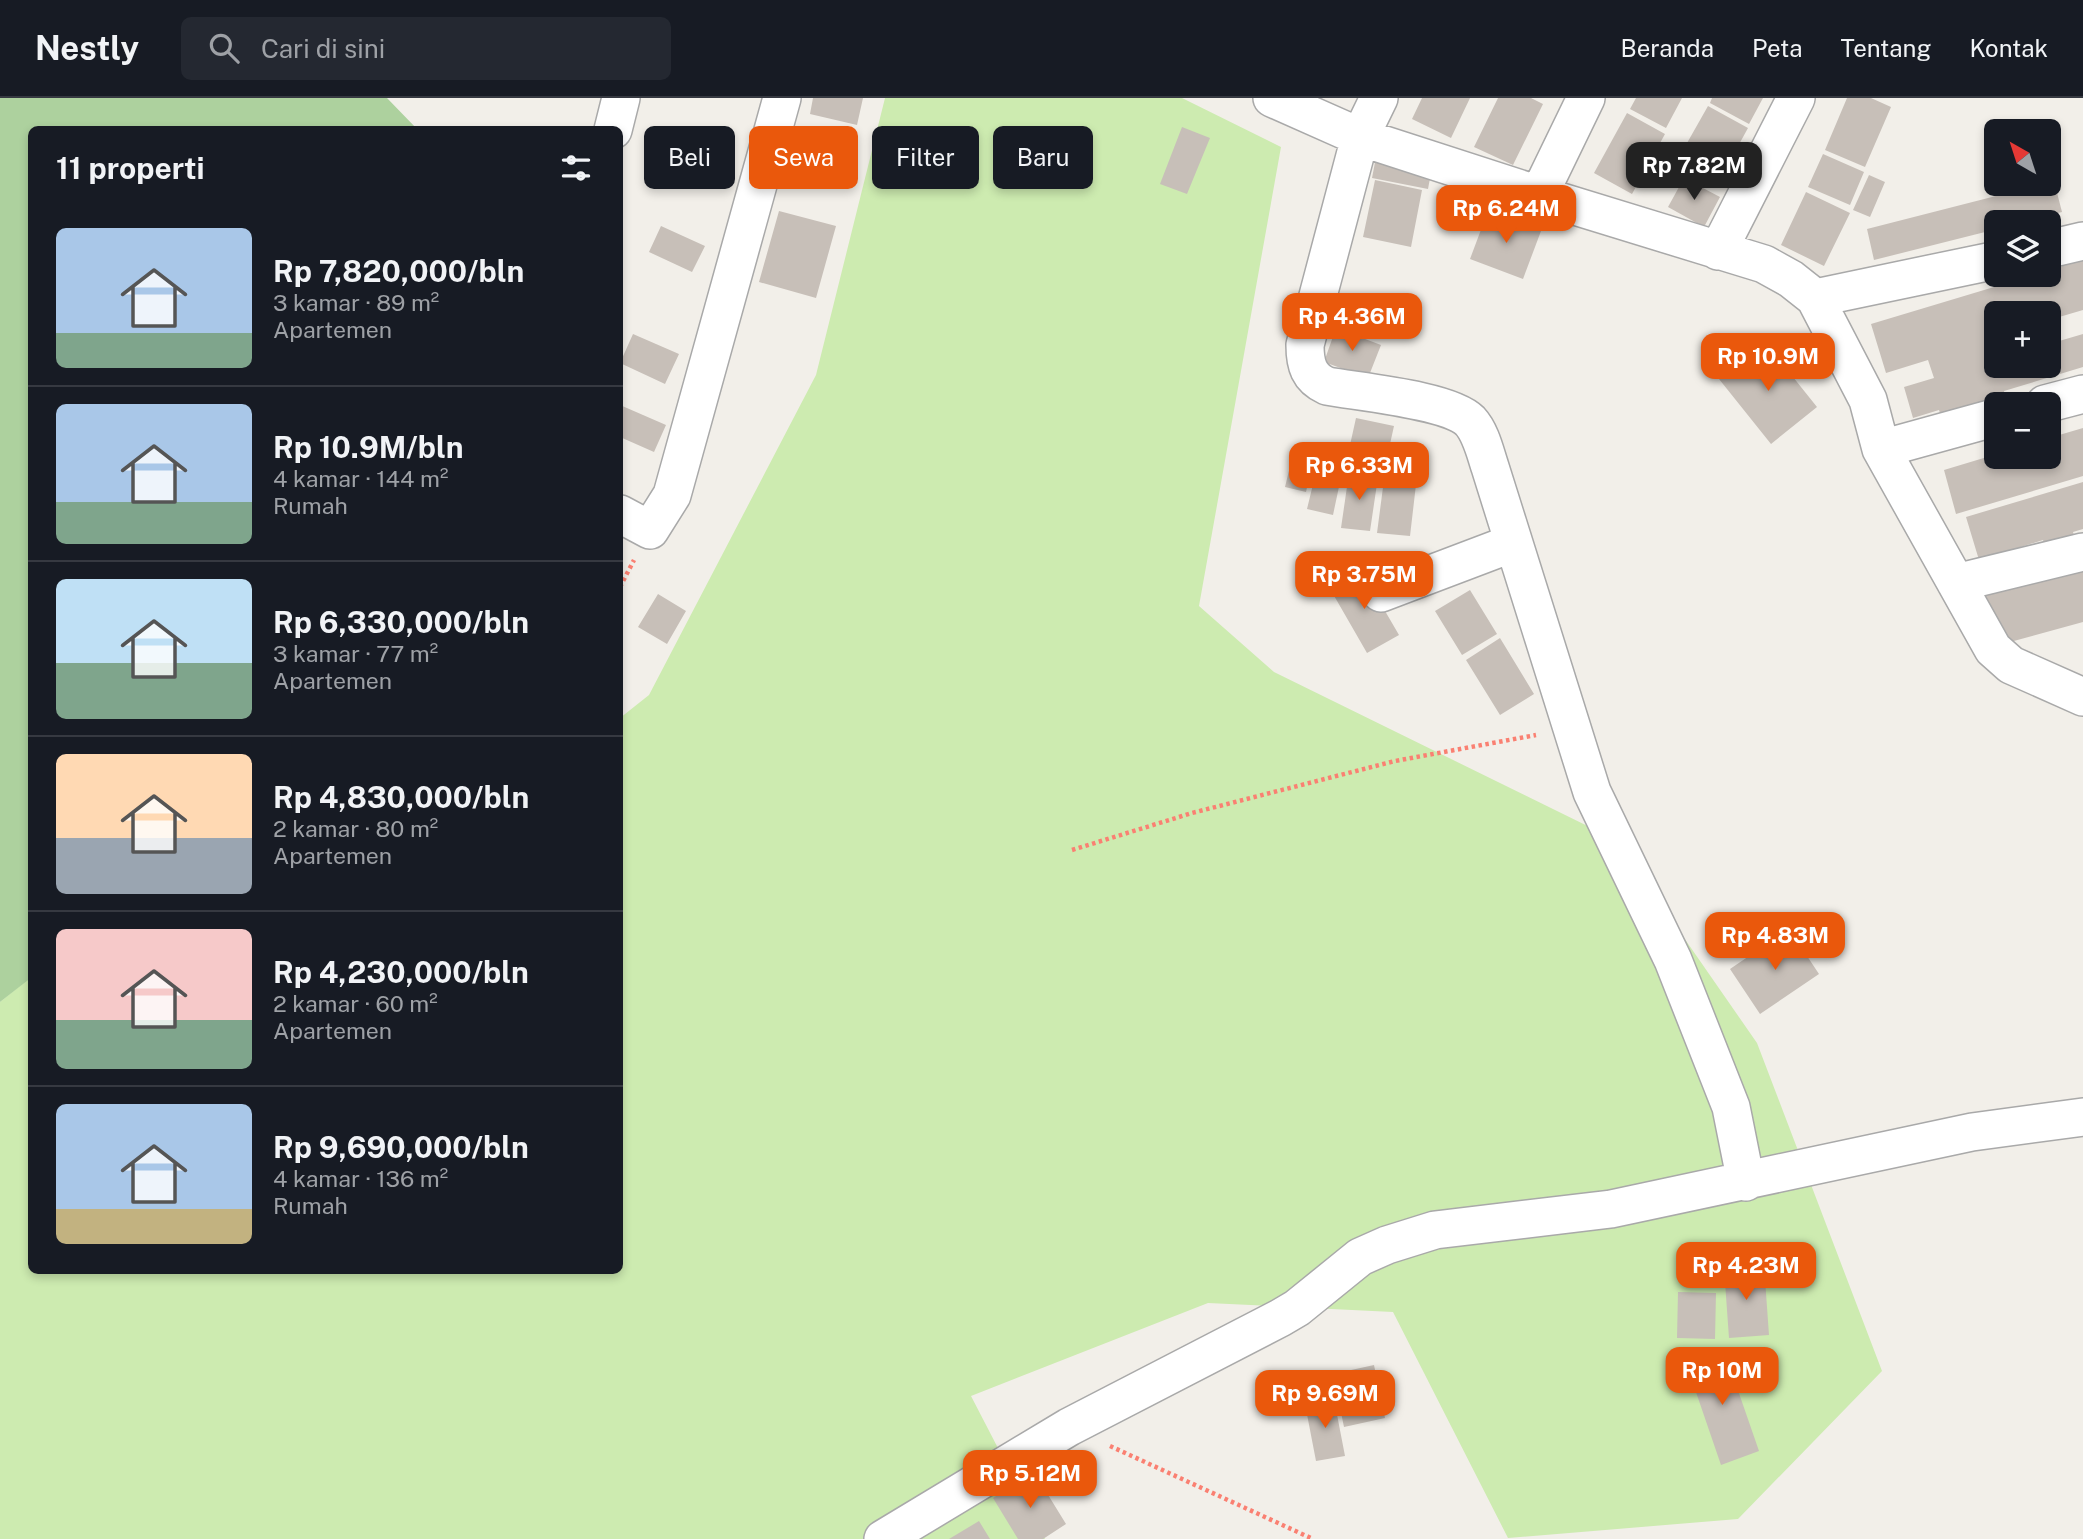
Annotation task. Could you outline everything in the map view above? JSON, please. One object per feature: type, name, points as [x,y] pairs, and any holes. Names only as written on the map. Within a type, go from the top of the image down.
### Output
[{"type":"street","points":[[613,126],[621,98]]},
{"type":"street","points":[[623,516],[650,530],[672,495],[782,98]]},
{"type":"street","points":[[1272,98],[1360,137],[1765,264],[1791,279],[1815,298],[1868,400],[1881,449],[1993,649],[2011,666],[2083,697]]},
{"type":"street","points":[[1379,98],[1360,137],[1305,345],[1307,365],[1317,382],[1327,386],[1444,407],[1463,415],[1473,424],[1487,457],[1592,792],[1673,960],[1731,1107],[1746,1182]]},
{"type":"street","points":[[1539,195],[1586,98]]},
{"type":"street","points":[[1718,251],[1796,98]]},
{"type":"street","points":[[2061,247],[2083,242]]},
{"type":"street","points":[[1815,298],[1984,263]]},
{"type":"street","points":[[2061,400],[2083,394]]},
{"type":"street","points":[[1881,449],[1984,421]]},
{"type":"street","points":[[1381,593],[1513,543]]},
{"type":"street","points":[[1956,583],[2083,552]]},
{"type":"street","points":[[883,1539],[1069,1427],[1280,1318],[1297,1308],[1360,1257],[1387,1245],[1435,1230],[1611,1209],[1972,1132],[2083,1117]]},
{"type":"path","points":[[1072,850],[1192,813],[1395,761],[1572,729]]},
{"type":"path","points":[[1069,1427],[1313,1539]]},
{"type":"green space","points":[[0,98],[387,98],[414,126],[28,126],[28,980],[0,1002]]},
{"type":"green space","points":[[885,98],[1182,98],[1281,147],[1199,606],[1274,672],[1616,840],[1757,1043],[1882,1371],[1738,1519],[1508,1538],[1393,1312],[1208,1303],[971,1396],[1045,1539],[0,1539],[0,1002],[28,979],[28,1274],[623,1274],[623,716],[649,695],[816,375],[872,150],[872,189],[979,189],[979,126],[878,126]]},
{"type":"building","points":[[813,98],[863,98],[857,125],[810,114]]},
{"type":"building","points":[[1422,98],[1470,98],[1451,138],[1412,119]]},
{"type":"building","points":[[1498,98],[1531,98],[1543,104],[1513,165],[1474,147]]},
{"type":"building","points":[[1636,98],[1682,98],[1666,128],[1630,109]]},
{"type":"building","points":[[1712,98],[1763,98],[1749,124],[1710,103]]},
{"type":"building","points":[[1847,98],[1871,98],[1891,107],[1865,167],[1825,150]]},
{"type":"building","points":[[1708,106],[1748,128],[1715,188],[1674,166]]},
{"type":"building","points":[[1627,113],[1665,134],[1632,194],[1594,173]]},
{"type":"building","points":[[1182,127],[1210,138],[1187,194],[1160,184]]},
{"type":"building","points":[[1377,152],[1433,162],[1428,189],[1372,178]]},
{"type":"building","points":[[1823,154],[1864,172],[1850,205],[1808,187]]},
{"type":"building","points":[[1869,175],[1885,182],[1870,217],[1853,210]]},
{"type":"building","points":[[1684,178],[1720,197],[1704,227],[1668,207]]},
{"type":"building","points":[[1375,180],[1422,190],[1411,247],[1363,237]]},
{"type":"building","points":[[1806,192],[1850,213],[1824,266],[1781,245]]},
{"type":"building","points":[[1996,196],[2058,196],[2062,212],[1984,210],[1984,232],[1874,260],[1867,229]]},
{"type":"building","points":[[779,211],[836,226],[816,298],[759,282]]},
{"type":"building","points":[[1488,211],[1541,231],[1523,279],[1470,259]]},
{"type":"building","points":[[661,226],[705,246],[692,272],[649,252]]},
{"type":"building","points":[[2083,260],[2083,310],[2061,316],[2061,301],[1984,301],[1984,378],[2047,378],[2004,392],[1984,392],[1984,412],[1944,427],[1939,410],[1913,418],[1904,387],[1934,378],[1928,360],[1886,373],[1871,324],[1994,287],[2061,287],[2061,266]]},
{"type":"building","points":[[1336,328],[1381,345],[1368,378],[1324,362]]},
{"type":"building","points":[[633,334],[679,354],[665,384],[623,364],[623,356]]},
{"type":"building","points":[[2083,334],[2083,367],[2061,374],[2061,340]]},
{"type":"building","points":[[1765,342],[1817,407],[1771,444],[1719,379]]},
{"type":"building","points":[[623,406],[666,425],[654,452],[623,438]]},
{"type":"building","points":[[1356,418],[1394,426],[1384,471],[1346,463]]},
{"type":"building","points":[[2083,428],[2083,476],[1956,514],[1944,470],[1984,458],[1984,469],[2061,469],[2061,434]]},
{"type":"building","points":[[1295,446],[1343,458],[1339,476],[1311,470],[1306,492],[1285,487]]},
{"type":"building","points":[[1385,472],[1417,476],[1410,536],[1377,533]]},
{"type":"building","points":[[1349,473],[1378,477],[1370,531],[1341,528]]},
{"type":"building","points":[[1315,476],[1340,482],[1333,515],[1307,509]]},
{"type":"building","points":[[2083,482],[2083,529],[2073,532],[2077,545],[2047,554],[2043,540],[1979,560],[1966,517]]},
{"type":"building","points":[[1360,568],[1399,635],[1367,653],[1329,587]]},
{"type":"building","points":[[2083,569],[2083,622],[1999,645],[1985,596]]},
{"type":"building","points":[[1470,590],[1497,634],[1462,655],[1435,611]]},
{"type":"building","points":[[658,594],[686,611],[667,644],[638,627]]},
{"type":"building","points":[[1500,638],[1534,694],[1500,715],[1466,660]]},
{"type":"building","points":[[1789,929],[1819,974],[1760,1014],[1730,969]]},
{"type":"building","points":[[1764,1265],[1769,1335],[1729,1338],[1724,1268]]},
{"type":"building","points":[[1678,1292],[1716,1293],[1715,1339],[1677,1338]]},
{"type":"building","points":[[1724,1350],[1759,1451],[1721,1465],[1686,1363]]},
{"type":"building","points":[[1374,1365],[1385,1418],[1344,1427],[1333,1374]]},
{"type":"building","points":[[1334,1399],[1345,1456],[1316,1461],[1305,1404]]},
{"type":"building","points":[[1034,1472],[1066,1524],[1043,1539],[1018,1539],[993,1498]]},
{"type":"building","points":[[979,1521],[990,1539],[949,1539]]}]
